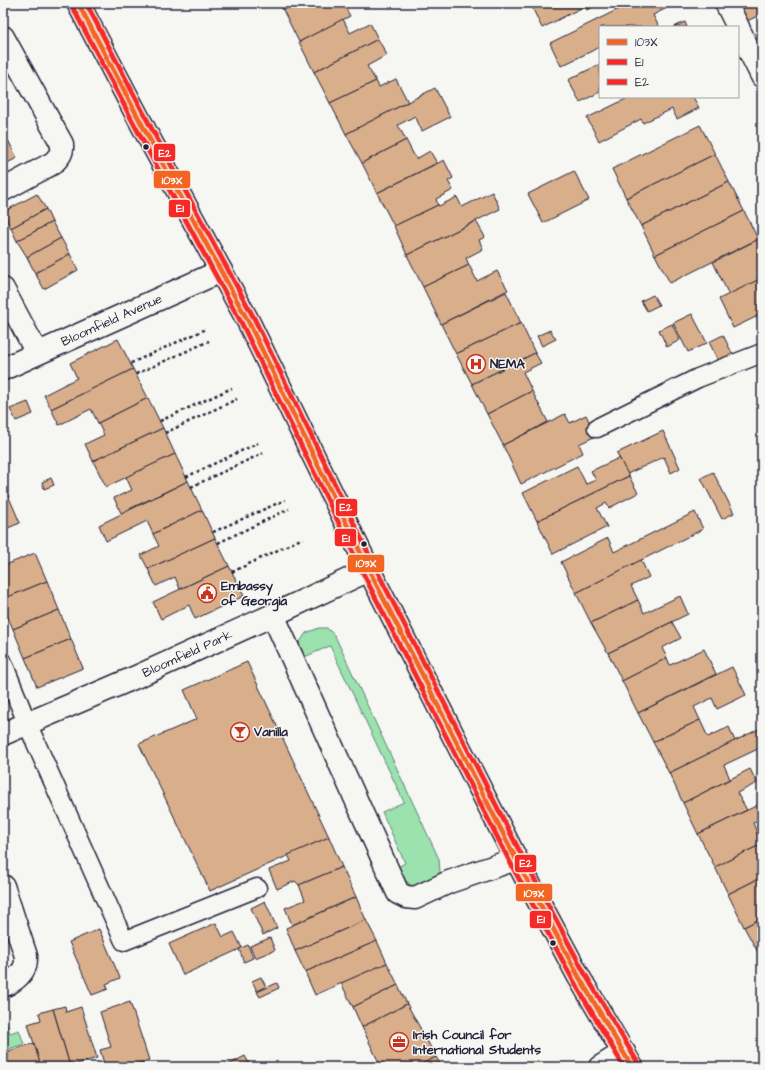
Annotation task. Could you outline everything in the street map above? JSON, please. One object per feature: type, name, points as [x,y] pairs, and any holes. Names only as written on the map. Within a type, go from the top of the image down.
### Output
[{"type":"street","points":[[78,3],[248,322],[369,570],[516,858],[579,977],[628,1059],[600,1067]]},
{"type":"street","points":[[726,3],[738,26]]},
{"type":"street","points":[[739,29],[762,76]]},
{"type":"street","points":[[3,37],[62,144],[59,157],[53,163],[3,190]]},
{"type":"street","name":"Bloomfield Avenue","points":[[3,369],[220,271]]},
{"type":"street","points":[[3,289],[37,353]]},
{"type":"street","name":"Bloomfield Park","points":[[3,734],[136,677],[369,570]]},
{"type":"street","points":[[273,615],[398,893],[406,897],[415,898],[449,882],[516,858]]},
{"type":"street","points":[[3,886],[26,956],[25,967],[9,984],[3,986]]},
{"type":"lane","points":[[597,428],[698,378],[762,353]]},
{"type":"lane","points":[[3,663],[27,723],[124,941],[257,888]]},
{"type":"path","points":[[131,363],[204,330]]},
{"type":"path","points":[[136,374],[209,341]]},
{"type":"path","points":[[160,421],[232,388]]},
{"type":"path","points":[[165,433],[237,399]]},
{"type":"path","points":[[186,477],[258,443]]},
{"type":"path","points":[[191,487],[263,453]]},
{"type":"path","points":[[213,532],[285,500]]},
{"type":"path","points":[[218,543],[289,509]]},
{"type":"path","points":[[232,572],[303,538]]},
{"type":"green space","points":[[319,628],[327,628],[335,636],[439,859],[440,872],[437,878],[414,887],[404,879],[396,868],[405,863],[382,812],[404,802],[330,646],[302,658],[298,645],[306,633]]},
{"type":"green space","points":[[3,1013],[10,1033],[19,1030],[24,1044],[3,1051]]},
{"type":"building","points":[[279,3],[297,3],[283,10]]},
{"type":"building","points":[[297,3],[353,3],[345,7],[350,16],[299,42],[283,10]]},
{"type":"building","points":[[536,3],[601,3],[587,10],[585,6],[542,28],[531,5]]},
{"type":"building","points":[[620,3],[631,3],[622,7]]},
{"type":"building","points":[[631,3],[675,4],[653,15],[658,26],[599,26],[599,47],[561,66],[550,43]]},
{"type":"building","points":[[739,3],[762,3],[762,14],[747,21]]},
{"type":"building","points":[[343,19],[350,33],[370,23],[378,39],[314,72],[299,42]]},
{"type":"building","points":[[685,22],[687,26],[676,26]]},
{"type":"building","points":[[378,39],[387,55],[367,66],[376,81],[330,103],[314,72]]},
{"type":"building","points":[[599,64],[599,92],[580,102],[568,80]]},
{"type":"building","points":[[396,79],[408,102],[346,134],[330,103],[376,81],[379,87]]},
{"type":"building","points":[[435,88],[450,117],[422,131],[415,116],[398,125],[406,140],[362,163],[346,134]]},
{"type":"building","points":[[628,98],[694,98],[699,108],[677,119],[672,109],[643,123],[641,119],[599,141],[587,118]]},
{"type":"building","points":[[700,125],[715,154],[626,198],[612,169]]},
{"type":"building","points":[[3,132],[9,142],[3,146]]},
{"type":"building","points":[[406,140],[416,159],[430,151],[437,163],[377,193],[362,163]]},
{"type":"building","points":[[9,142],[17,158],[3,165],[3,146]]},
{"type":"building","points":[[715,154],[729,182],[641,226],[626,198]]},
{"type":"building","points":[[444,160],[453,178],[448,181],[453,190],[436,199],[438,205],[394,226],[377,193]]},
{"type":"building","points":[[574,171],[589,200],[543,223],[528,194]]},
{"type":"building","points":[[729,182],[744,211],[655,255],[641,226]]},
{"type":"building","points":[[492,192],[500,209],[407,255],[394,226],[457,197],[462,207]]},
{"type":"building","points":[[37,194],[46,209],[11,228],[3,212]]},
{"type":"building","points":[[46,209],[52,222],[17,241],[11,228]]},
{"type":"building","points":[[744,211],[758,239],[670,283],[655,255]]},
{"type":"building","points":[[476,221],[485,237],[479,240],[483,249],[466,258],[469,265],[423,287],[407,255]]},
{"type":"building","points":[[52,222],[61,238],[27,257],[17,241]]},
{"type":"building","points":[[61,238],[70,254],[35,273],[27,257]]},
{"type":"building","points":[[761,238],[762,278],[729,295],[713,262]]},
{"type":"building","points":[[70,254],[78,270],[44,289],[35,273]]},
{"type":"building","points":[[469,265],[477,281],[497,271],[508,290],[441,324],[423,287]]},
{"type":"building","points":[[762,278],[762,314],[733,328],[719,299]]},
{"type":"building","points":[[506,292],[521,323],[456,354],[441,324]]},
{"type":"building","points":[[653,295],[659,305],[647,311],[641,301]]},
{"type":"building","points":[[692,314],[707,343],[688,352],[673,323]]},
{"type":"building","points":[[762,314],[762,327],[756,316]]},
{"type":"building","points":[[521,323],[535,353],[472,384],[456,354]]},
{"type":"building","points":[[672,324],[680,340],[667,347],[659,330]]},
{"type":"building","points":[[550,330],[556,339],[542,346],[537,336]]},
{"type":"building","points":[[723,335],[733,355],[719,362],[709,342]]},
{"type":"building","points":[[118,339],[133,369],[51,409],[44,395],[77,378],[70,363]]},
{"type":"building","points":[[535,353],[541,363],[523,372],[532,391],[487,414],[472,384]]},
{"type":"building","points":[[133,369],[148,398],[98,423],[91,409],[59,425],[51,409]]},
{"type":"building","points":[[532,391],[548,422],[503,445],[487,414]]},
{"type":"building","points":[[148,398],[163,428],[93,461],[85,444],[104,435],[98,423]]},
{"type":"building","points":[[28,402],[33,414],[16,421],[10,409]]},
{"type":"building","points":[[565,414],[570,423],[586,415],[596,436],[579,444],[583,453],[521,484],[503,445]]},
{"type":"building","points":[[163,428],[175,454],[106,487],[93,461]]},
{"type":"building","points":[[663,431],[680,468],[671,473],[664,457],[627,474],[617,453]]},
{"type":"building","points":[[175,454],[188,481],[121,513],[114,498],[132,490],[126,477]]},
{"type":"building","points":[[619,458],[629,476],[537,521],[523,493],[577,466],[586,484],[596,480],[591,471]]},
{"type":"building","points":[[713,472],[734,513],[722,519],[701,478]]},
{"type":"building","points":[[629,476],[638,493],[609,508],[606,503],[597,508],[607,527],[553,554],[537,521]]},
{"type":"building","points":[[51,478],[54,485],[44,489],[42,482]]},
{"type":"building","points":[[188,481],[202,510],[153,534],[147,521],[106,541],[99,525]]},
{"type":"building","points":[[8,495],[20,523],[3,530],[3,497]]},
{"type":"building","points":[[202,510],[215,538],[148,569],[141,555],[159,546],[153,534]]},
{"type":"building","points":[[695,512],[703,529],[576,593],[561,562],[608,538],[614,552]]},
{"type":"building","points":[[215,538],[229,566],[180,589],[175,577],[156,586],[148,569]]},
{"type":"building","points":[[35,553],[47,581],[3,599],[3,566]]},
{"type":"building","points":[[641,560],[649,577],[631,586],[638,600],[591,623],[576,593]]},
{"type":"building","name":"Embassy of Georgia","points":[[229,566],[244,596],[195,619],[189,605],[161,619],[153,602]]},
{"type":"building","points":[[47,581],[59,610],[13,629],[3,606],[3,599]]},
{"type":"building","points":[[680,596],[688,614],[608,653],[591,623],[638,600],[644,613]]},
{"type":"building","points":[[59,610],[71,639],[25,658],[13,629]]},
{"type":"building","points":[[672,622],[681,638],[662,648],[667,658],[622,681],[608,653]]},
{"type":"building","points":[[71,639],[83,668],[37,687],[25,658]]},
{"type":"building","points":[[704,649],[716,674],[638,713],[622,681],[667,658],[670,665]]},
{"type":"building","points":[[247,662],[329,837],[210,891],[139,744],[197,719],[184,690]]},
{"type":"building","points":[[732,667],[746,695],[717,709],[712,698],[694,707],[700,720],[653,742],[638,713]]},
{"type":"building","points":[[700,720],[708,737],[729,727],[735,741],[669,773],[653,742]]},
{"type":"building","points":[[761,728],[762,747],[724,765],[730,779],[683,803],[669,773]]},
{"type":"building","points":[[750,769],[757,783],[737,793],[747,810],[698,834],[683,803]]},
{"type":"building","points":[[762,803],[762,818],[753,823],[762,844],[715,867],[698,834]]},
{"type":"building","points":[[329,837],[342,867],[299,885],[295,881],[277,889],[269,870],[291,861],[288,855]]},
{"type":"building","points":[[762,844],[762,877],[728,894],[715,867]]},
{"type":"building","points":[[342,867],[356,897],[292,925],[285,908],[305,900],[299,885]]},
{"type":"building","points":[[762,877],[762,918],[744,927],[728,894]]},
{"type":"building","points":[[356,897],[366,920],[295,951],[286,928]]},
{"type":"building","points":[[265,901],[277,928],[263,935],[251,908]]},
{"type":"building","points":[[762,918],[762,952],[759,954],[744,927]]},
{"type":"building","points":[[366,920],[377,941],[305,972],[295,951]]},
{"type":"building","points":[[216,923],[223,937],[234,932],[242,948],[183,975],[169,944]]},
{"type":"building","points":[[99,929],[120,978],[106,984],[108,989],[92,995],[69,942]]},
{"type":"building","points":[[270,938],[275,950],[255,958],[250,946]]},
{"type":"building","points":[[377,941],[387,963],[315,995],[305,972]]},
{"type":"building","points":[[248,945],[253,958],[244,962],[239,949]]},
{"type":"building","points":[[387,963],[398,985],[353,1007],[341,983]]},
{"type":"building","points":[[261,977],[266,987],[257,991],[252,981]]},
{"type":"building","points":[[277,983],[279,988],[260,997],[257,992]]},
{"type":"building","points":[[398,985],[407,1004],[362,1027],[353,1007]]},
{"type":"building","points":[[130,1002],[149,1060],[127,1067],[105,1067],[100,1050],[111,1047],[100,1012]]},
{"type":"building","name":"Irish Council for International Students","points":[[407,1004],[436,1057],[416,1067],[381,1067],[362,1027]]},
{"type":"building","points":[[65,1006],[66,1012],[81,1007],[97,1058],[70,1066],[53,1009]]},
{"type":"building","points":[[53,1009],[70,1066],[41,1067],[28,1024],[41,1020],[39,1013]]},
{"type":"building","points":[[34,1043],[41,1067],[3,1067],[3,1053]]},
{"type":"building","points":[[245,1056],[251,1067],[224,1067]]},
{"type":"building","points":[[436,1057],[442,1067],[416,1067]]},
{"type":"transit line","name":"103X","points":[[78,3],[248,321],[369,570],[516,859],[579,977],[632,1067]]},
{"type":"transit line","name":"E2","points":[[86,3],[155,135],[254,318],[375,567],[522,856],[585,974],[638,1063]]},
{"type":"transit line","name":"E1","points":[[72,6],[242,324],[363,573],[510,862],[573,980],[624,1067]]},
{"type":"place","name":"NEMA","points":[[476,364]]},
{"type":"place","name":"Embassy of Georgia","points":[[207,593]]},
{"type":"place","name":"Vanilla","points":[[240,732]]},
{"type":"place","name":"Irish Council for International Students","points":[[399,1042]]}]
